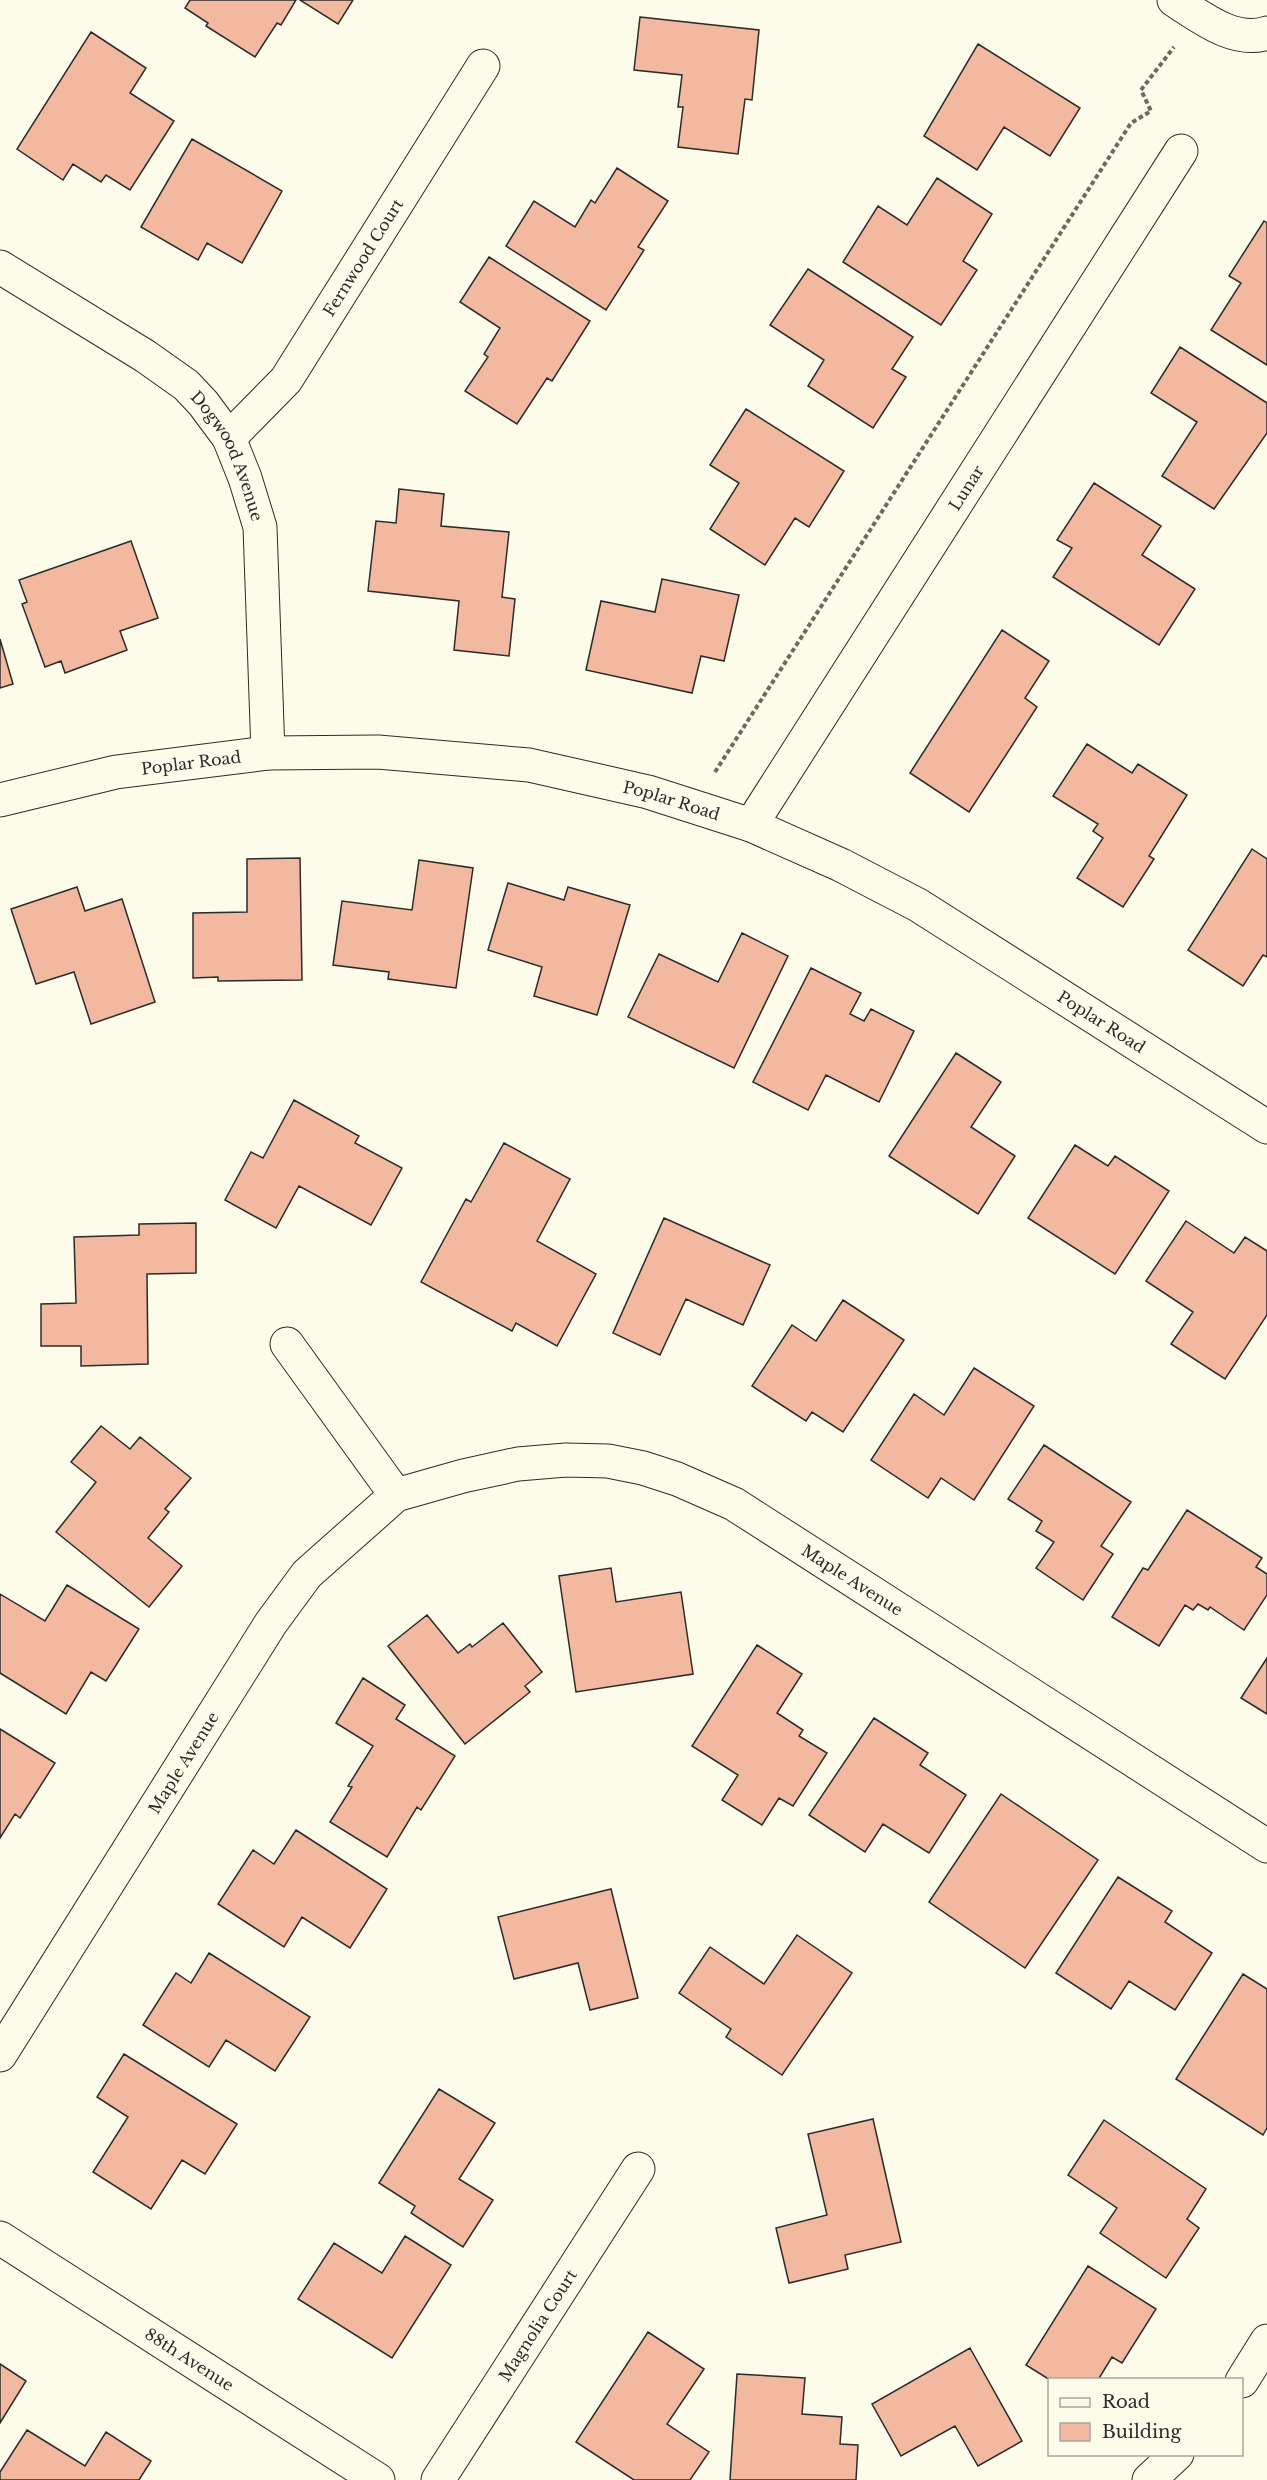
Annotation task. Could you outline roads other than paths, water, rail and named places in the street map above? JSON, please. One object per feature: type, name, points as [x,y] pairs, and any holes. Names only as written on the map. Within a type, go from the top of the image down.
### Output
[{"type":"street","points":[[1186,8],[1233,34],[1256,37],[1267,33]]},
{"type":"street","name":"Fernwood Court","points":[[228,438],[286,380],[483,66]]},
{"type":"street","name":"Lunar","points":[[751,825],[1181,151]]},
{"type":"street","name":"Dogwood Avenue","points":[[0,267],[145,356],[186,385],[203,403],[228,438],[245,478],[260,527],[268,753]]},
{"type":"street","name":"Poplar Road","points":[[0,800],[116,772],[268,753],[378,752],[529,765],[648,792],[751,825],[840,865],[918,904],[1267,1127]]},
{"type":"street","points":[[287,1344],[396,1496]]},
{"type":"street","name":"Maple Avenue","points":[[0,2055],[271,1623],[307,1574],[396,1496],[463,1476],[518,1464],[566,1460],[608,1461],[643,1468],[677,1479],[734,1504],[1267,1846]]},
{"type":"street","name":"Magnolia Court","points":[[438,2480],[638,2169]]},
{"type":"street","name":"88th Avenue","points":[[0,2238],[378,2480]]},
{"type":"street","points":[[1243,2379],[1267,2341]]},
{"type":"street","points":[[1149,2480],[1175,2456]]}]
